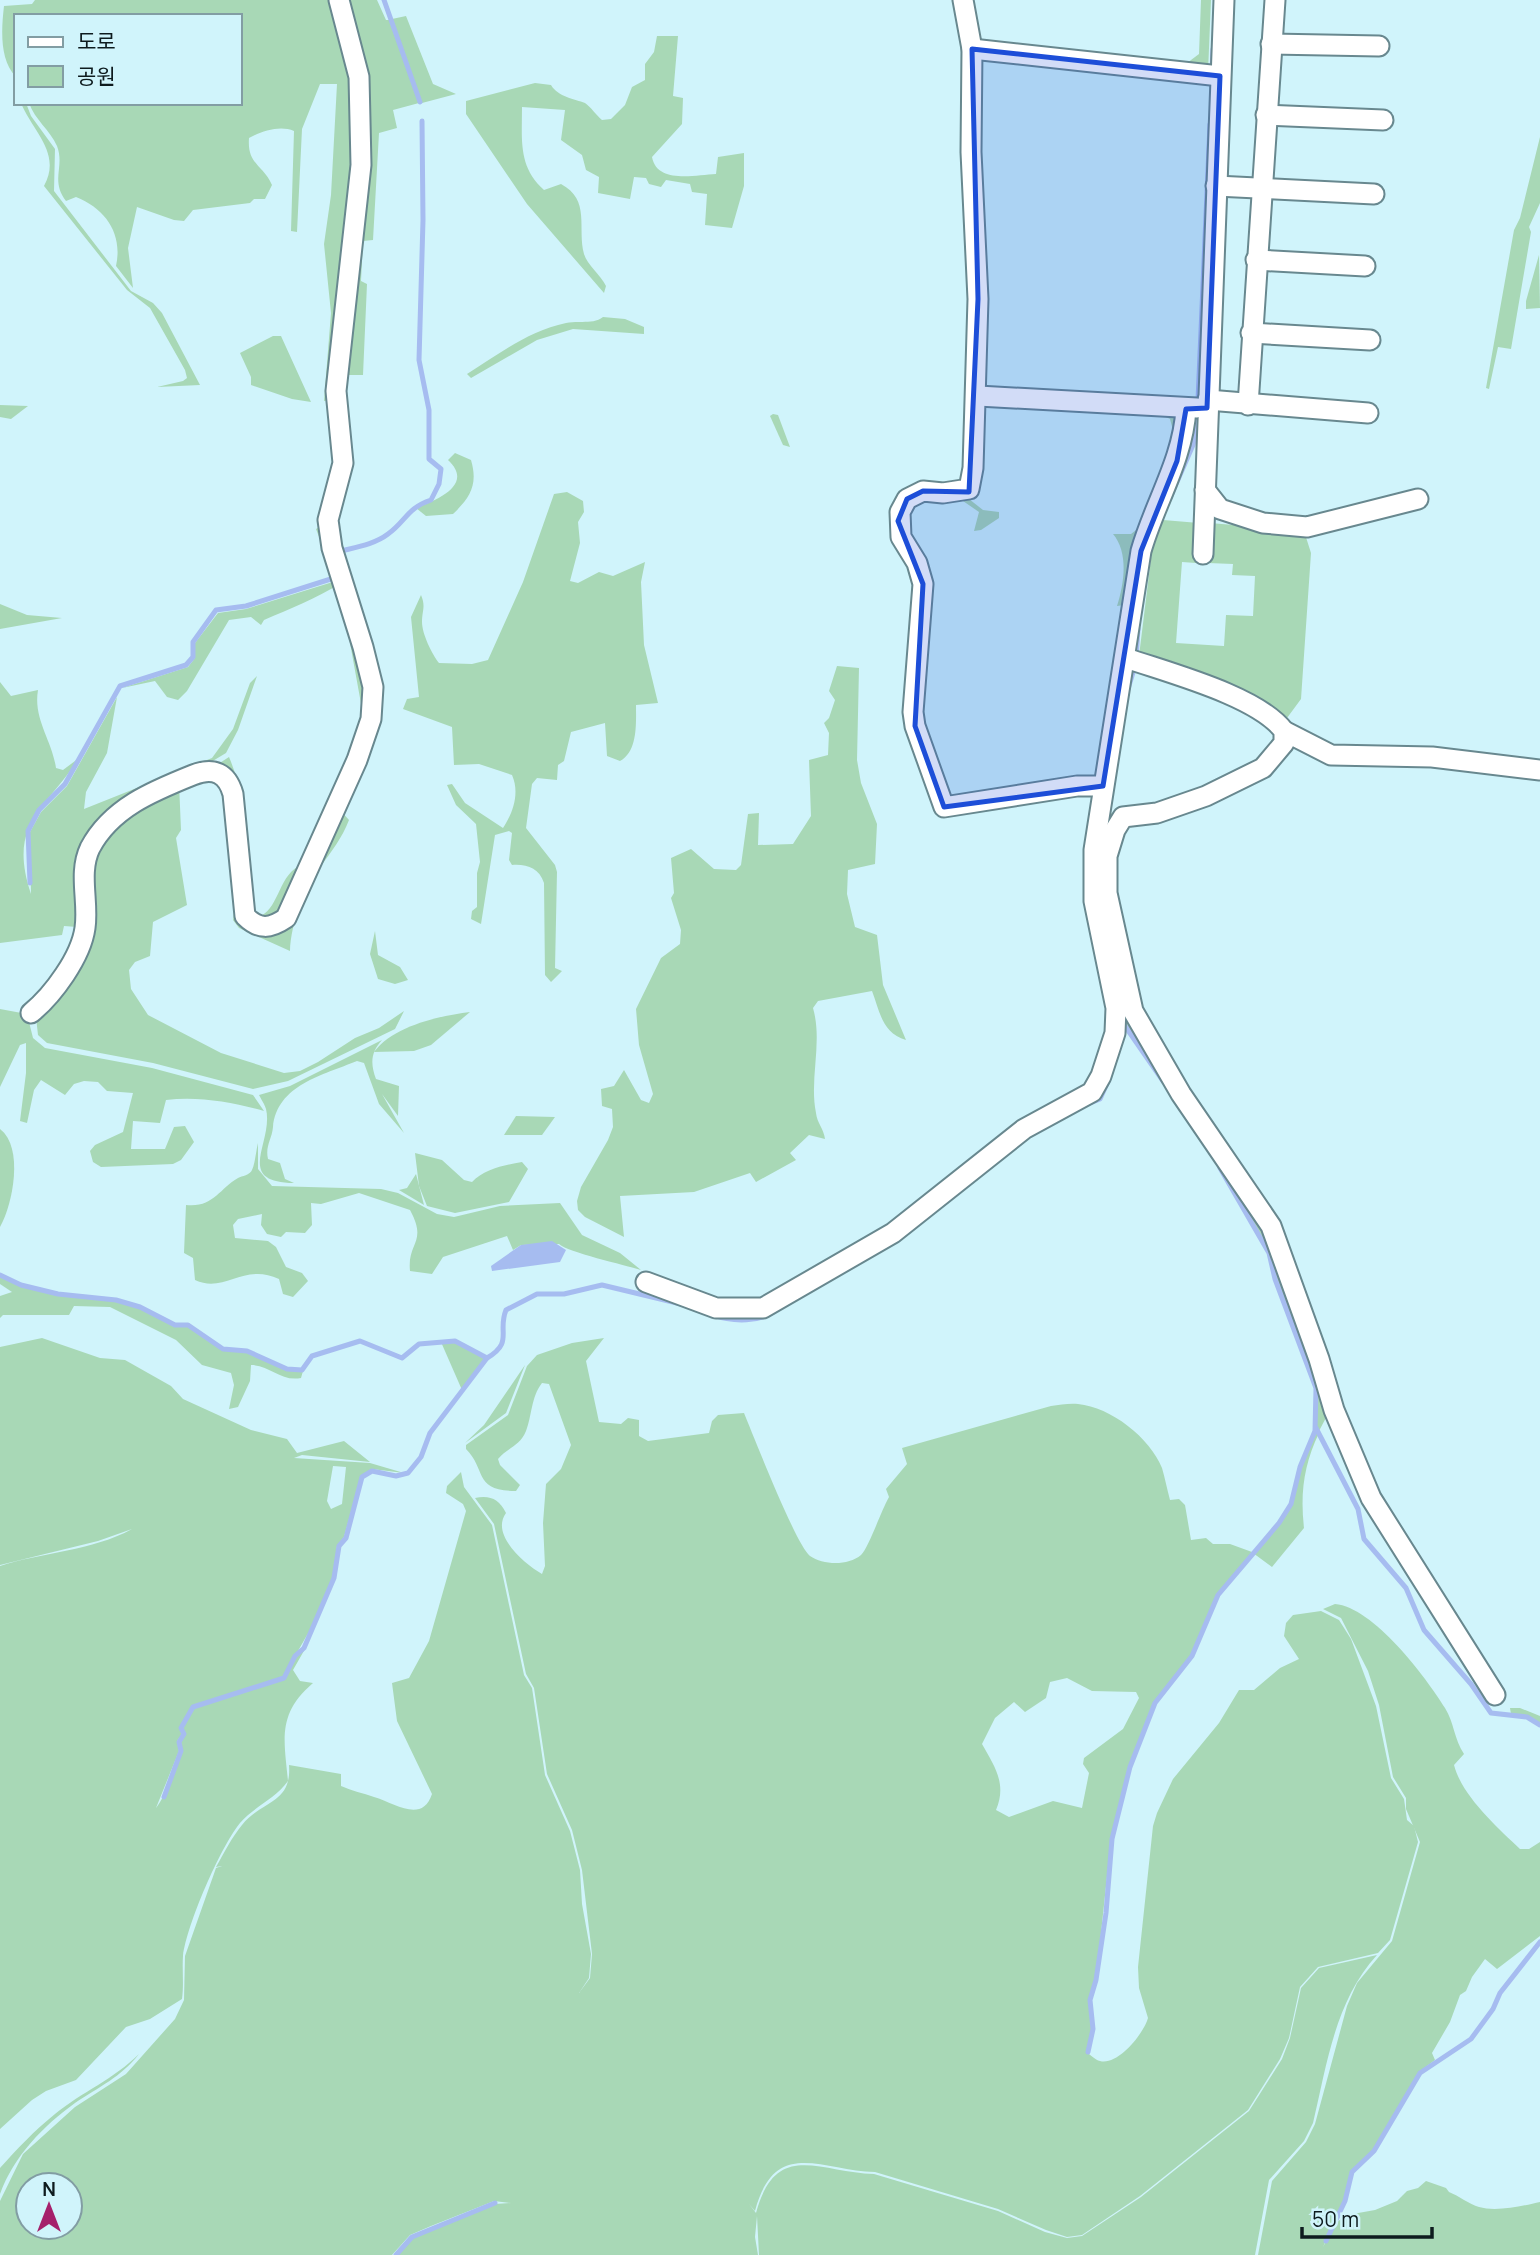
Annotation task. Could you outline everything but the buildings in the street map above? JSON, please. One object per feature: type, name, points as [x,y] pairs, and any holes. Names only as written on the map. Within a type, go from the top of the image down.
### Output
[{"type":"street","points":[[31,1013],[43,1003],[81,942],[85,927],[84,872],[89,850],[101,832],[118,812],[168,785],[205,771],[220,772],[229,781],[233,794],[244,916],[254,925],[264,927],[274,927],[286,918],[357,760],[370,719],[373,687],[332,548],[328,520],[343,463],[336,391],[360,165],[359,77],[339,0]]},
{"type":"street","points":[[963,0],[972,49],[971,152],[978,299],[978,396],[969,489],[943,493],[923,491],[907,499],[898,521],[901,537],[917,563],[923,584],[913,712],[915,726],[944,807],[1077,786],[1103,786]]},
{"type":"street","points":[[1203,554],[1224,0]]},
{"type":"street","points":[[1248,405],[1275,0]]},
{"type":"street","points":[[1271,44],[1379,46]]},
{"type":"street","points":[[972,49],[1220,76]]},
{"type":"street","points":[[1266,115],[1383,120]]},
{"type":"street","points":[[1216,186],[1374,194]]},
{"type":"street","points":[[1256,260],[1365,267]]},
{"type":"street","points":[[1251,333],[1370,340]]},
{"type":"street","points":[[978,396],[1186,409],[1208,404],[1368,413]]},
{"type":"street","points":[[646,1282],[716,1308],[763,1308],[893,1233],[1024,1129],[1092,1092],[1101,1076],[1115,1033],[1116,1008],[1102,947],[1091,875],[1103,786],[1126,658],[1141,551],[1151,516],[1177,461],[1186,409]]},
{"type":"street","points":[[1205,490],[1220,509],[1263,523],[1307,527],[1418,499]]},
{"type":"street","points":[[1126,658],[1217,690],[1267,713],[1284,731],[1331,755],[1432,757],[1540,770]]},
{"type":"street","points":[[1284,731],[1284,743],[1264,768],[1206,796],[1157,813],[1123,817],[1115,830],[1107,856],[1107,893],[1117,943],[1133,1011],[1181,1094],[1271,1226],[1319,1359],[1334,1410],[1371,1498],[1495,1695]]},
{"type":"highlighted area","points":[[972,49],[1220,76],[1207,408],[1186,409],[1177,461],[1141,551],[1103,786],[944,807],[915,726],[923,584],[898,521],[907,499],[923,491],[969,492],[978,299]]},
{"type":"green space","points":[[35,0],[335,0],[358,117],[334,399],[324,401],[331,313],[324,244],[331,195],[337,84],[320,84],[302,129],[297,232],[291,231],[294,131],[265,131],[249,138],[249,147],[253,159],[272,185],[265,199],[193,210],[184,221],[137,207],[128,248],[133,288],[116,266],[117,243],[104,216],[96,208],[76,197],[66,201],[61,193],[57,146],[30,105],[242,105],[242,14],[14,14],[14,74],[4,54],[4,6],[32,4]]},
{"type":"green space","points":[[342,0],[377,0],[386,20],[389,20],[419,103],[393,110],[397,128],[379,133],[373,240],[363,241],[361,281],[367,284],[363,375],[340,375],[363,165]]},
{"type":"green space","points":[[1201,0],[1211,0],[1208,72],[1179,69],[1199,54]]},
{"type":"green space","points":[[406,16],[433,84],[456,94],[422,103],[392,19]]},
{"type":"green space","points":[[657,36],[678,36],[673,96],[683,98],[682,124],[652,157],[655,166],[669,175],[716,174],[718,157],[744,153],[744,186],[732,228],[705,225],[707,194],[692,192],[690,184],[666,180],[661,187],[649,184],[646,178],[634,177],[630,199],[598,193],[599,177],[586,170],[582,155],[561,140],[565,110],[522,107],[523,152],[530,172],[544,190],[561,184],[576,198],[580,206],[584,254],[606,286],[604,293],[527,204],[466,114],[466,101],[535,83],[551,85],[562,95],[585,103],[602,120],[611,119],[625,105],[632,87],[645,80],[645,64],[654,52]]},
{"type":"green space","points":[[22,105],[27,105],[31,116],[55,149],[54,191],[131,291],[153,303],[162,313],[200,385],[157,387],[183,381],[187,378],[185,370],[150,308],[127,290],[44,186],[49,174],[48,153]]},
{"type":"green space","points":[[1540,137],[1540,203],[1529,227],[1531,232],[1511,349],[1498,347],[1489,389],[1486,388],[1514,230],[1520,218]]},
{"type":"green space","points":[[1539,255],[1540,308],[1526,309],[1526,301]]},
{"type":"green space","points":[[603,317],[625,319],[644,327],[644,334],[573,329],[537,340],[471,378],[467,374],[514,344],[539,332],[566,323],[595,321]]},
{"type":"green space","points":[[273,336],[281,336],[311,402],[292,399],[251,385],[251,377],[240,353]]},
{"type":"green space","points":[[0,405],[28,406],[11,419],[0,417]]},
{"type":"green space","points":[[1165,412],[1182,418],[1124,605],[1117,606],[1124,569],[1121,550],[1113,534],[1131,534],[1140,527],[1174,434],[1170,419],[1162,415]]},
{"type":"green space","points":[[778,415],[790,447],[783,445],[770,416]]},
{"type":"green space","points":[[455,453],[471,460],[474,476],[471,490],[453,514],[426,516],[416,508],[442,496],[455,484],[455,469],[448,460]]},
{"type":"green space","points":[[567,492],[583,501],[584,512],[578,522],[580,543],[570,581],[578,583],[599,572],[613,576],[645,562],[641,582],[644,645],[658,703],[636,705],[633,744],[620,761],[607,756],[605,723],[571,732],[564,761],[558,765],[557,780],[537,778],[532,784],[526,828],[555,865],[557,872],[555,968],[562,971],[551,982],[545,975],[544,883],[532,868],[512,865],[509,860],[512,833],[509,831],[495,835],[481,924],[471,919],[472,911],[477,907],[477,873],[480,862],[476,824],[456,805],[447,785],[452,784],[465,803],[503,828],[514,803],[512,775],[479,764],[454,765],[452,727],[403,709],[407,699],[419,697],[411,617],[421,595],[424,606],[424,632],[439,663],[472,664],[488,660],[523,582],[554,494]]},
{"type":"green space","points":[[969,499],[983,510],[999,512],[999,518],[981,530],[974,531],[979,512],[963,501]]},
{"type":"green space","points":[[1163,520],[1199,523],[1196,563],[1182,562],[1176,643],[1224,646],[1226,615],[1253,616],[1255,576],[1232,575],[1233,564],[1208,563],[1210,523],[1304,531],[1311,553],[1301,699],[1287,718],[1249,695],[1139,656],[1154,534]]},
{"type":"green space","points":[[326,523],[340,584],[264,620],[261,625],[251,617],[229,620],[187,691],[178,700],[167,697],[155,681],[122,688],[188,667],[195,658],[195,643],[218,613],[246,609],[336,581],[316,529]]},
{"type":"green space","points":[[342,589],[360,647],[367,718],[284,916],[255,922],[239,815],[212,768],[229,757],[236,776],[244,814],[256,913],[261,916],[272,905],[289,875],[302,865],[337,789],[358,729],[362,709],[346,621],[335,593]]},
{"type":"green space","points":[[0,604],[27,615],[62,618],[0,629]]},
{"type":"green space","points":[[837,666],[859,668],[857,760],[861,783],[877,824],[875,864],[848,870],[847,894],[855,927],[877,935],[883,985],[906,1040],[887,1027],[872,991],[818,1001],[813,1008],[817,1034],[814,1100],[825,1139],[809,1135],[790,1153],[796,1160],[756,1182],[750,1173],[694,1192],[620,1196],[624,1237],[585,1217],[578,1210],[577,1201],[581,1187],[613,1127],[612,1109],[602,1106],[601,1089],[614,1086],[624,1070],[641,1100],[649,1103],[653,1094],[639,1045],[636,1009],[661,958],[680,944],[681,930],[671,898],[674,893],[671,858],[691,849],[714,869],[736,870],[741,865],[748,814],[759,813],[758,845],[793,844],[811,816],[809,760],[828,755],[829,733],[824,723],[829,718],[835,700],[829,691]]},
{"type":"green space","points":[[257,676],[238,730],[226,753],[98,830],[78,941],[49,981],[67,955],[77,927],[64,926],[62,935],[0,943],[0,682],[11,696],[38,690],[40,720],[56,768],[63,770],[79,758],[43,805],[27,833],[25,870],[31,894],[30,832],[41,812],[67,786],[117,697],[107,753],[86,792],[84,809],[212,758],[233,729],[250,683]]},
{"type":"green space","points":[[179,783],[181,830],[176,838],[187,905],[153,922],[150,956],[135,962],[129,970],[131,989],[148,1015],[221,1053],[284,1073],[300,1071],[318,1062],[404,1011],[395,1029],[288,1081],[253,1089],[153,1063],[47,1043],[38,1035],[36,1017],[74,962],[87,872],[103,833]]},
{"type":"green space","points":[[339,809],[349,820],[304,896],[293,929],[290,951],[239,928],[233,920],[236,899],[274,930]]},
{"type":"green space","points":[[1109,813],[1133,815],[1106,856],[1132,1011],[1270,1227],[1329,1412],[1319,1431],[1316,1426],[1316,1388],[1276,1279],[1270,1253],[1209,1148],[1126,1026],[1126,1012],[1100,874]]},
{"type":"green space","points":[[375,931],[378,955],[400,967],[408,980],[395,984],[378,979],[370,954]]},
{"type":"green space","points":[[0,1009],[27,1014],[33,1038],[45,1048],[152,1068],[253,1095],[264,1111],[215,1101],[166,1100],[160,1123],[133,1121],[131,1149],[165,1149],[174,1127],[185,1126],[194,1142],[181,1160],[173,1164],[101,1167],[93,1162],[90,1151],[95,1145],[123,1132],[133,1093],[107,1091],[98,1082],[84,1081],[74,1084],[65,1095],[41,1080],[34,1090],[27,1123],[20,1121],[26,1073],[26,1043],[20,1045],[0,1087]]},
{"type":"green space","points":[[470,1012],[431,1045],[414,1051],[374,1052],[382,1043],[405,1029],[445,1016]]},
{"type":"green space","points":[[382,1040],[374,1053],[374,1073],[376,1079],[399,1086],[398,1116],[382,1094],[404,1133],[379,1104],[364,1063],[357,1061],[304,1084],[292,1091],[283,1101],[276,1113],[267,1154],[268,1159],[280,1163],[285,1179],[294,1183],[276,1181],[265,1176],[260,1168],[260,1158],[267,1122],[266,1109],[259,1095],[290,1086]]},
{"type":"green space","points":[[516,1116],[555,1117],[542,1135],[504,1135]]},
{"type":"green space","points":[[0,1129],[12,1149],[14,1176],[9,1205],[0,1227]]},
{"type":"green space","points":[[258,1143],[258,1169],[272,1186],[381,1189],[398,1193],[437,1214],[454,1217],[500,1206],[560,1203],[582,1235],[620,1253],[641,1270],[559,1244],[521,1245],[513,1250],[507,1236],[443,1257],[432,1274],[410,1271],[417,1229],[410,1210],[359,1193],[321,1204],[311,1203],[312,1225],[305,1233],[286,1232],[281,1237],[267,1234],[261,1225],[262,1214],[238,1219],[233,1225],[235,1238],[268,1241],[276,1247],[286,1267],[302,1273],[308,1281],[293,1297],[283,1294],[279,1279],[267,1275],[255,1274],[216,1283],[195,1280],[193,1258],[184,1253],[186,1205],[209,1201],[231,1182],[250,1173]]},
{"type":"green space","points":[[415,1153],[442,1160],[464,1180],[472,1182],[489,1171],[509,1165],[522,1162],[528,1169],[509,1202],[455,1213],[427,1206],[419,1186]]},
{"type":"green space","points":[[416,1174],[424,1205],[399,1190],[407,1188]]},
{"type":"green space","points":[[0,1276],[21,1286],[58,1295],[116,1301],[140,1308],[174,1325],[188,1326],[222,1350],[247,1352],[287,1370],[303,1371],[301,1378],[287,1378],[251,1365],[250,1381],[238,1407],[229,1409],[234,1385],[231,1373],[202,1365],[176,1340],[110,1307],[74,1306],[69,1315],[3,1315],[0,1318],[0,1296],[12,1292],[0,1284]]},
{"type":"green space","points":[[42,1338],[100,1358],[125,1360],[171,1386],[183,1399],[251,1430],[287,1439],[297,1453],[344,1441],[370,1462],[302,1455],[294,1458],[370,1463],[404,1473],[372,1469],[361,1476],[344,1537],[337,1546],[333,1578],[318,1616],[283,1677],[192,1706],[180,1728],[182,1734],[177,1741],[179,1751],[156,1808],[173,1776],[179,1757],[180,1742],[185,1734],[182,1728],[194,1708],[285,1679],[296,1657],[305,1649],[293,1670],[300,1681],[313,1683],[301,1694],[288,1717],[285,1740],[288,1781],[240,1823],[214,1868],[186,1942],[182,1999],[150,2019],[126,2027],[76,2080],[46,2091],[32,2100],[0,2129],[0,1566],[15,1561],[0,1565],[0,1347]],"holes":[[[333,1466],[346,1467],[342,1504],[331,1509],[327,1501]],[[132,1529],[84,1547],[18,1561],[98,1541]]]},
{"type":"green space","points":[[604,1338],[586,1361],[599,1422],[621,1424],[628,1418],[639,1420],[639,1436],[648,1441],[709,1433],[712,1421],[718,1415],[744,1413],[795,1532],[810,1556],[822,1561],[849,1561],[856,1559],[864,1551],[889,1497],[886,1489],[907,1464],[902,1448],[1051,1406],[1071,1404],[1091,1406],[1103,1411],[1139,1435],[1162,1468],[1170,1500],[1179,1499],[1185,1505],[1191,1540],[1206,1538],[1213,1544],[1230,1544],[1252,1552],[1218,1595],[1191,1655],[1154,1703],[1129,1767],[1111,1839],[1096,1980],[1089,2000],[1093,2029],[1087,2053],[1098,2060],[1115,2059],[1122,2054],[1136,2040],[1148,2018],[1139,1988],[1138,1967],[1153,1826],[1173,1779],[1219,1723],[1239,1690],[1254,1690],[1280,1668],[1299,1659],[1284,1636],[1286,1623],[1293,1615],[1321,1611],[1339,1620],[1351,1639],[1376,1706],[1391,1778],[1404,1799],[1407,1820],[1414,1826],[1418,1842],[1390,1940],[1378,1953],[1318,1967],[1300,1987],[1289,2038],[1280,2059],[1248,2110],[1140,2196],[1082,2235],[1067,2237],[998,2209],[875,2172],[819,2164],[788,2165],[775,2173],[764,2188],[755,2211],[749,2204],[756,2213],[765,2190],[775,2176],[788,2168],[818,2166],[874,2174],[998,2211],[1045,2232],[1067,2238],[1082,2236],[1141,2197],[1249,2111],[1282,2059],[1290,2038],[1301,1988],[1319,1968],[1377,1955],[1351,1992],[1342,2013],[1328,2056],[1313,2123],[1304,2141],[1269,2180],[1255,2255],[759,2255],[757,2216],[755,2237],[758,2255],[398,2255],[413,2238],[432,2229],[495,2204],[511,2203],[494,2201],[410,2235],[392,2255],[0,2255],[0,2201],[14,2172],[14,2241],[84,2241],[84,2171],[15,2171],[23,2154],[75,2107],[126,2074],[175,2019],[184,2000],[185,1956],[216,1868],[222,1866],[216,1867],[242,1825],[281,1795],[289,1778],[289,1765],[341,1774],[341,1786],[407,1809],[422,1808],[427,1803],[432,1794],[397,1721],[392,1683],[409,1678],[429,1641],[466,1511],[463,1504],[446,1493],[447,1486],[461,1472],[464,1487],[492,1525],[524,1675],[532,1688],[545,1775],[570,1831],[580,1870],[582,1904],[591,1954],[589,1978],[579,1993],[590,1978],[592,1954],[582,1870],[572,1830],[547,1774],[534,1688],[526,1674],[494,1524],[475,1498],[490,1498],[500,1504],[506,1513],[502,1530],[506,1539],[519,1556],[542,1574],[545,1566],[543,1523],[546,1484],[561,1469],[571,1445],[549,1384],[542,1383],[538,1388],[523,1436],[498,1459],[500,1465],[520,1485],[516,1491],[502,1490],[487,1483],[466,1449],[466,1445],[508,1415],[527,1366],[537,1355],[572,1343]],"holes":[[[1067,1678],[1092,1691],[1136,1692],[1139,1698],[1123,1729],[1084,1758],[1083,1764],[1089,1773],[1082,1808],[1053,1801],[1009,1817],[996,1810],[1000,1784],[982,1744],[995,1718],[1014,1702],[1025,1712],[1046,1698],[1050,1682]]]},
{"type":"green space","points":[[441,1342],[455,1342],[485,1358],[462,1390]]},
{"type":"green space","points":[[525,1365],[506,1413],[465,1443],[484,1425]]},
{"type":"green space","points":[[1316,1431],[1319,1433],[1304,1479],[1304,1528],[1272,1567],[1253,1553],[1279,1524],[1292,1504],[1301,1467]]},
{"type":"green space","points":[[1335,1604],[1350,1608],[1366,1617],[1381,1630],[1412,1662],[1436,1695],[1448,1713],[1464,1754],[1454,1765],[1458,1777],[1481,1810],[1520,1849],[1529,1849],[1540,1842],[1540,1936],[1497,1969],[1485,1959],[1472,1977],[1466,1991],[1460,1995],[1450,2022],[1432,2053],[1435,2060],[1419,2072],[1373,2150],[1351,2172],[1344,2201],[1323,2247],[1337,2222],[1347,2215],[1375,2210],[1397,2201],[1407,2191],[1418,2188],[1426,2181],[1446,2188],[1479,2207],[1510,2208],[1540,2202],[1540,2255],[1258,2255],[1272,2181],[1306,2142],[1315,2124],[1347,2006],[1357,1983],[1392,1941],[1420,1842],[1406,1809],[1406,1798],[1393,1777],[1379,1705],[1368,1671],[1341,1618],[1323,1609]]},
{"type":"green space","points":[[1510,1708],[1520,1708],[1540,1716],[1540,1723],[1527,1716],[1511,1714]]},
{"type":"green space","points":[[139,2054],[117,2075],[75,2103],[41,2132],[13,2167],[0,2194],[0,2168],[26,2140],[55,2114],[119,2071]]},
{"type":"water","points":[[552,1241],[566,1250],[560,1262],[492,1271],[491,1266],[521,1245]]},
{"type":"waterway","points":[[384,0],[420,102]]},
{"type":"waterway","points":[[1212,70],[1213,49]]},
{"type":"waterway","points":[[341,551],[372,543],[388,534],[412,511],[431,500],[439,484],[441,469],[429,459],[429,410],[419,360],[423,220],[422,121]]},
{"type":"waterway","points":[[1198,400],[1210,124]]},
{"type":"waterway","points":[[1170,498],[1193,445],[1199,417]]},
{"type":"waterway","points":[[30,883],[28,831],[39,810],[65,784],[120,686],[186,665],[193,657],[193,642],[216,610],[246,606],[334,578]]},
{"type":"waterway","points":[[1136,657],[1138,629]]},
{"type":"waterway","points":[[1128,689],[1134,669]]},
{"type":"waterway","points":[[1125,1026],[1163,1081]]},
{"type":"waterway","points":[[1090,1103],[1100,1099],[1109,1079]]},
{"type":"waterway","points":[[1088,2052],[1093,2029],[1090,2000],[1096,1980],[1106,1913],[1112,1839],[1130,1767],[1155,1703],[1192,1656],[1218,1595],[1279,1523],[1291,1504],[1300,1467],[1315,1431],[1316,1388],[1275,1279],[1269,1253],[1220,1168]]},
{"type":"waterway","points":[[0,1275],[21,1285],[58,1294],[116,1300],[140,1307],[175,1325],[188,1325],[223,1349],[247,1351],[287,1369],[302,1370],[312,1356],[360,1341],[402,1358],[419,1344],[455,1341],[487,1358]]},
{"type":"waterway","points":[[164,1797],[181,1751],[179,1742],[184,1734],[181,1728],[193,1707],[284,1678],[295,1656],[304,1648],[334,1578],[339,1546],[346,1538],[362,1477],[372,1471],[396,1476],[408,1473],[421,1457],[430,1433],[487,1358],[500,1347],[503,1342],[506,1310],[537,1294],[564,1294],[602,1285],[681,1304]]},
{"type":"waterway","points":[[713,1315],[746,1320],[763,1317],[777,1309]]},
{"type":"waterway","points":[[1316,1428],[1358,1509],[1364,1539],[1406,1588],[1424,1630],[1471,1684],[1491,1713],[1527,1717],[1540,1725]]},
{"type":"waterway","points":[[1326,2241],[1345,2201],[1352,2172],[1374,2151],[1420,2073],[1471,2039],[1493,2009],[1500,1993],[1540,1942]]},
{"type":"waterway","points":[[396,2255],[412,2237],[495,2203]]}]
